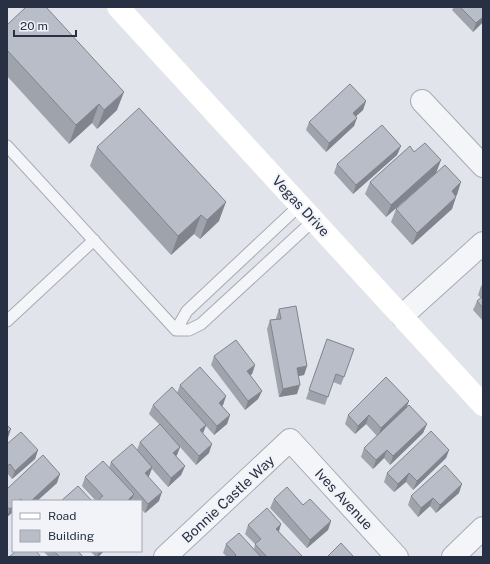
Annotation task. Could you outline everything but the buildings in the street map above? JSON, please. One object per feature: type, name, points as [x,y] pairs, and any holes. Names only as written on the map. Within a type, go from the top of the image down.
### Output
[{"type":"main road","name":"Vegas Drive","points":[[118,7],[483,404]]},
{"type":"street","points":[[422,101],[483,166]]},
{"type":"street","points":[[402,316],[483,243]]},
{"type":"street","name":"Bonnie Castle Way","points":[[166,557],[290,440]]},
{"type":"street","name":"Ives Avenue","points":[[290,440],[397,557]]},
{"type":"street","points":[[453,557],[483,528]]},
{"type":"lane","points":[[7,146],[176,330],[189,330],[201,324],[235,293],[307,212]]},
{"type":"lane","points":[[176,330],[187,311],[222,278],[307,212]]},
{"type":"lane","points":[[7,321],[94,240]]},
{"type":"lane","points":[[222,278],[235,293]]}]
